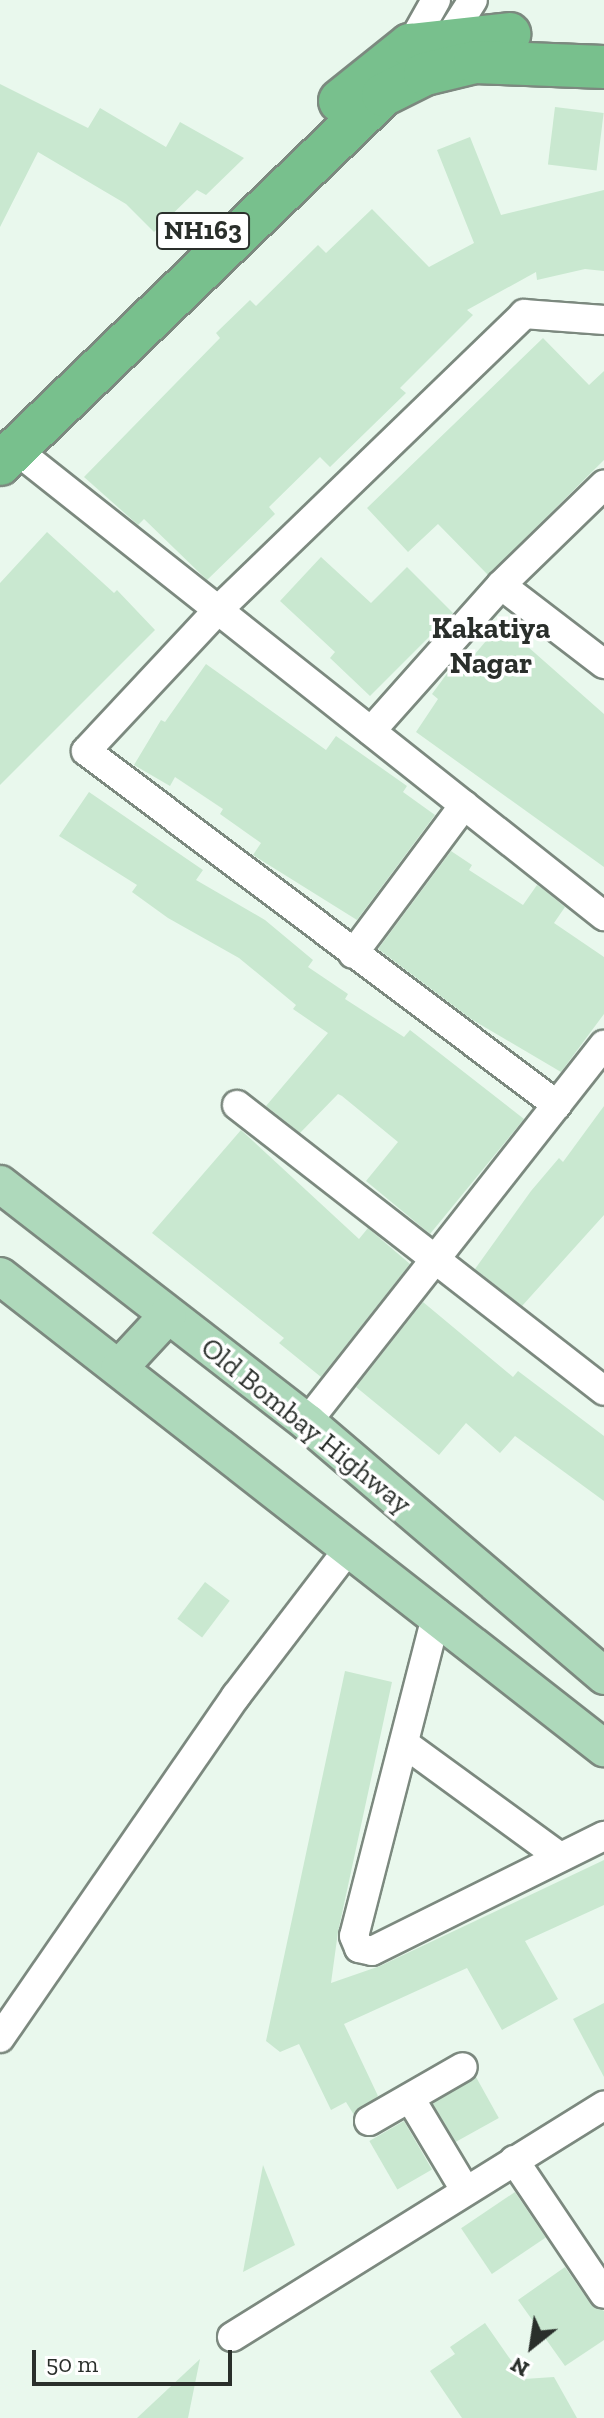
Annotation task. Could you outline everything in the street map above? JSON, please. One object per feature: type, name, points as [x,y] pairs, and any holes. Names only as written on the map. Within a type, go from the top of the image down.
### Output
[{"type":"highway","name":"NH163","points":[[5,446],[371,71],[430,39],[520,34],[604,43]]},
{"type":"highway","name":"NH163","points":[[430,39],[490,61],[604,67]]},
{"type":"highway","name":"NH163","points":[[5,446],[383,95],[430,39]]},
{"type":"main road","name":"Old Bombay Highway","points":[[0,1184],[307,1422],[604,1676]]},
{"type":"main road","points":[[0,1276],[437,1613],[604,1748]]},
{"type":"main road","points":[[119,1368],[168,1315]]},
{"type":"street","points":[[430,39],[473,0]]},
{"type":"street","points":[[557,1105],[86,751],[218,610],[524,314],[604,320]]},
{"type":"street","points":[[5,446],[218,610],[604,916]]},
{"type":"street","points":[[371,731],[501,585],[604,485]]},
{"type":"street","points":[[501,585],[604,664]]},
{"type":"street","points":[[353,954],[464,805]]},
{"type":"street","points":[[307,1422],[604,1045]]},
{"type":"street","points":[[237,1105],[433,1262],[604,1391]]},
{"type":"street","points":[[0,2038],[236,1696],[350,1547]]},
{"type":"street","points":[[437,1613],[354,1936],[359,1948],[372,1951],[604,1836]]},
{"type":"street","points":[[405,1744],[560,1857]]},
{"type":"street","points":[[369,2121],[463,2067]]},
{"type":"street","points":[[410,2098],[465,2190]]},
{"type":"street","points":[[232,2337],[604,2105]]},
{"type":"street","points":[[514,2160],[604,2294]]},
{"type":"building","points":[[0,84],[88,128],[100,108],[166,147],[180,122],[244,158],[206,195],[197,190],[154,232],[126,204],[38,152],[0,227]]},
{"type":"building","points":[[555,107],[604,113],[597,171],[548,165]]},
{"type":"building","points":[[470,137],[501,215],[604,190],[604,271],[585,269],[537,280],[536,272],[467,310],[473,315],[400,388],[406,393],[330,467],[320,457],[269,507],[275,514],[207,580],[144,519],[138,525],[84,477],[220,338],[216,333],[250,300],[256,306],[318,245],[326,253],[372,209],[429,267],[474,243],[437,150]]},
{"type":"building","points":[[543,338],[589,385],[604,371],[604,460],[488,575],[438,524],[408,552],[367,508]]},
{"type":"building","points":[[47,532],[114,593],[117,590],[155,630],[0,785],[0,583]]},
{"type":"building","points":[[321,557],[371,603],[407,567],[453,613],[370,696],[330,658],[335,652],[280,601]]},
{"type":"building","points":[[501,623],[604,714],[604,867],[416,732],[438,699],[432,694],[457,660],[465,666]]},
{"type":"building","points":[[206,664],[326,750],[336,736],[407,786],[403,792],[435,815],[357,920],[253,855],[261,843],[220,814],[223,809],[175,777],[170,786],[134,765],[161,720],[165,722]]},
{"type":"building","points":[[89,792],[203,870],[196,880],[265,920],[313,960],[308,967],[348,994],[345,999],[404,1037],[410,1030],[524,1119],[430,1234],[366,1181],[398,1142],[342,1096],[338,1094],[300,1133],[266,1106],[328,1033],[293,1009],[296,1005],[239,958],[168,918],[132,892],[137,885],[59,836]]},
{"type":"building","points":[[451,851],[472,865],[469,870],[523,905],[537,885],[543,889],[565,907],[554,923],[604,957],[604,1014],[561,1072],[471,1019],[378,949]]},
{"type":"building","points":[[604,1106],[604,1215],[522,1306],[475,1269],[531,1191],[559,1158],[563,1162]]},
{"type":"building","points":[[241,1130],[359,1239],[368,1228],[410,1264],[321,1377],[279,1343],[284,1338],[152,1233]]},
{"type":"building","points":[[423,1302],[513,1377],[518,1371],[604,1436],[604,1501],[515,1436],[500,1453],[466,1423],[439,1455],[356,1387]]},
{"type":"building","points":[[205,1582],[230,1601],[202,1637],[177,1619]]},
{"type":"building","points":[[345,1671],[392,1682],[338,1932],[331,1983],[380,1966],[604,1860],[604,1905],[525,1941],[558,1999],[502,2030],[467,1968],[344,2024],[378,2096],[354,2115],[346,2102],[331,2110],[299,2044],[280,2052],[266,2041]]},
{"type":"building","points":[[604,2003],[604,2077],[573,2019]]},
{"type":"building","points":[[476,2077],[499,2118],[454,2143],[431,2102]]},
{"type":"building","points":[[404,2121],[432,2169],[397,2189],[369,2141]]},
{"type":"building","points":[[263,2165],[295,2245],[243,2272]]},
{"type":"building","points":[[515,2192],[546,2238],[492,2274],[461,2228]]},
{"type":"building","points":[[565,2267],[590,2303],[604,2311],[604,2340],[565,2366],[518,2300]]},
{"type":"building","points":[[485,2323],[524,2379],[554,2377],[577,2418],[462,2418],[430,2371],[455,2354],[450,2347]]},
{"type":"building","points":[[200,2359],[188,2418],[137,2418]]},
{"type":"district","name":"Kakatiya Nagar","points":[[491,645]]}]
